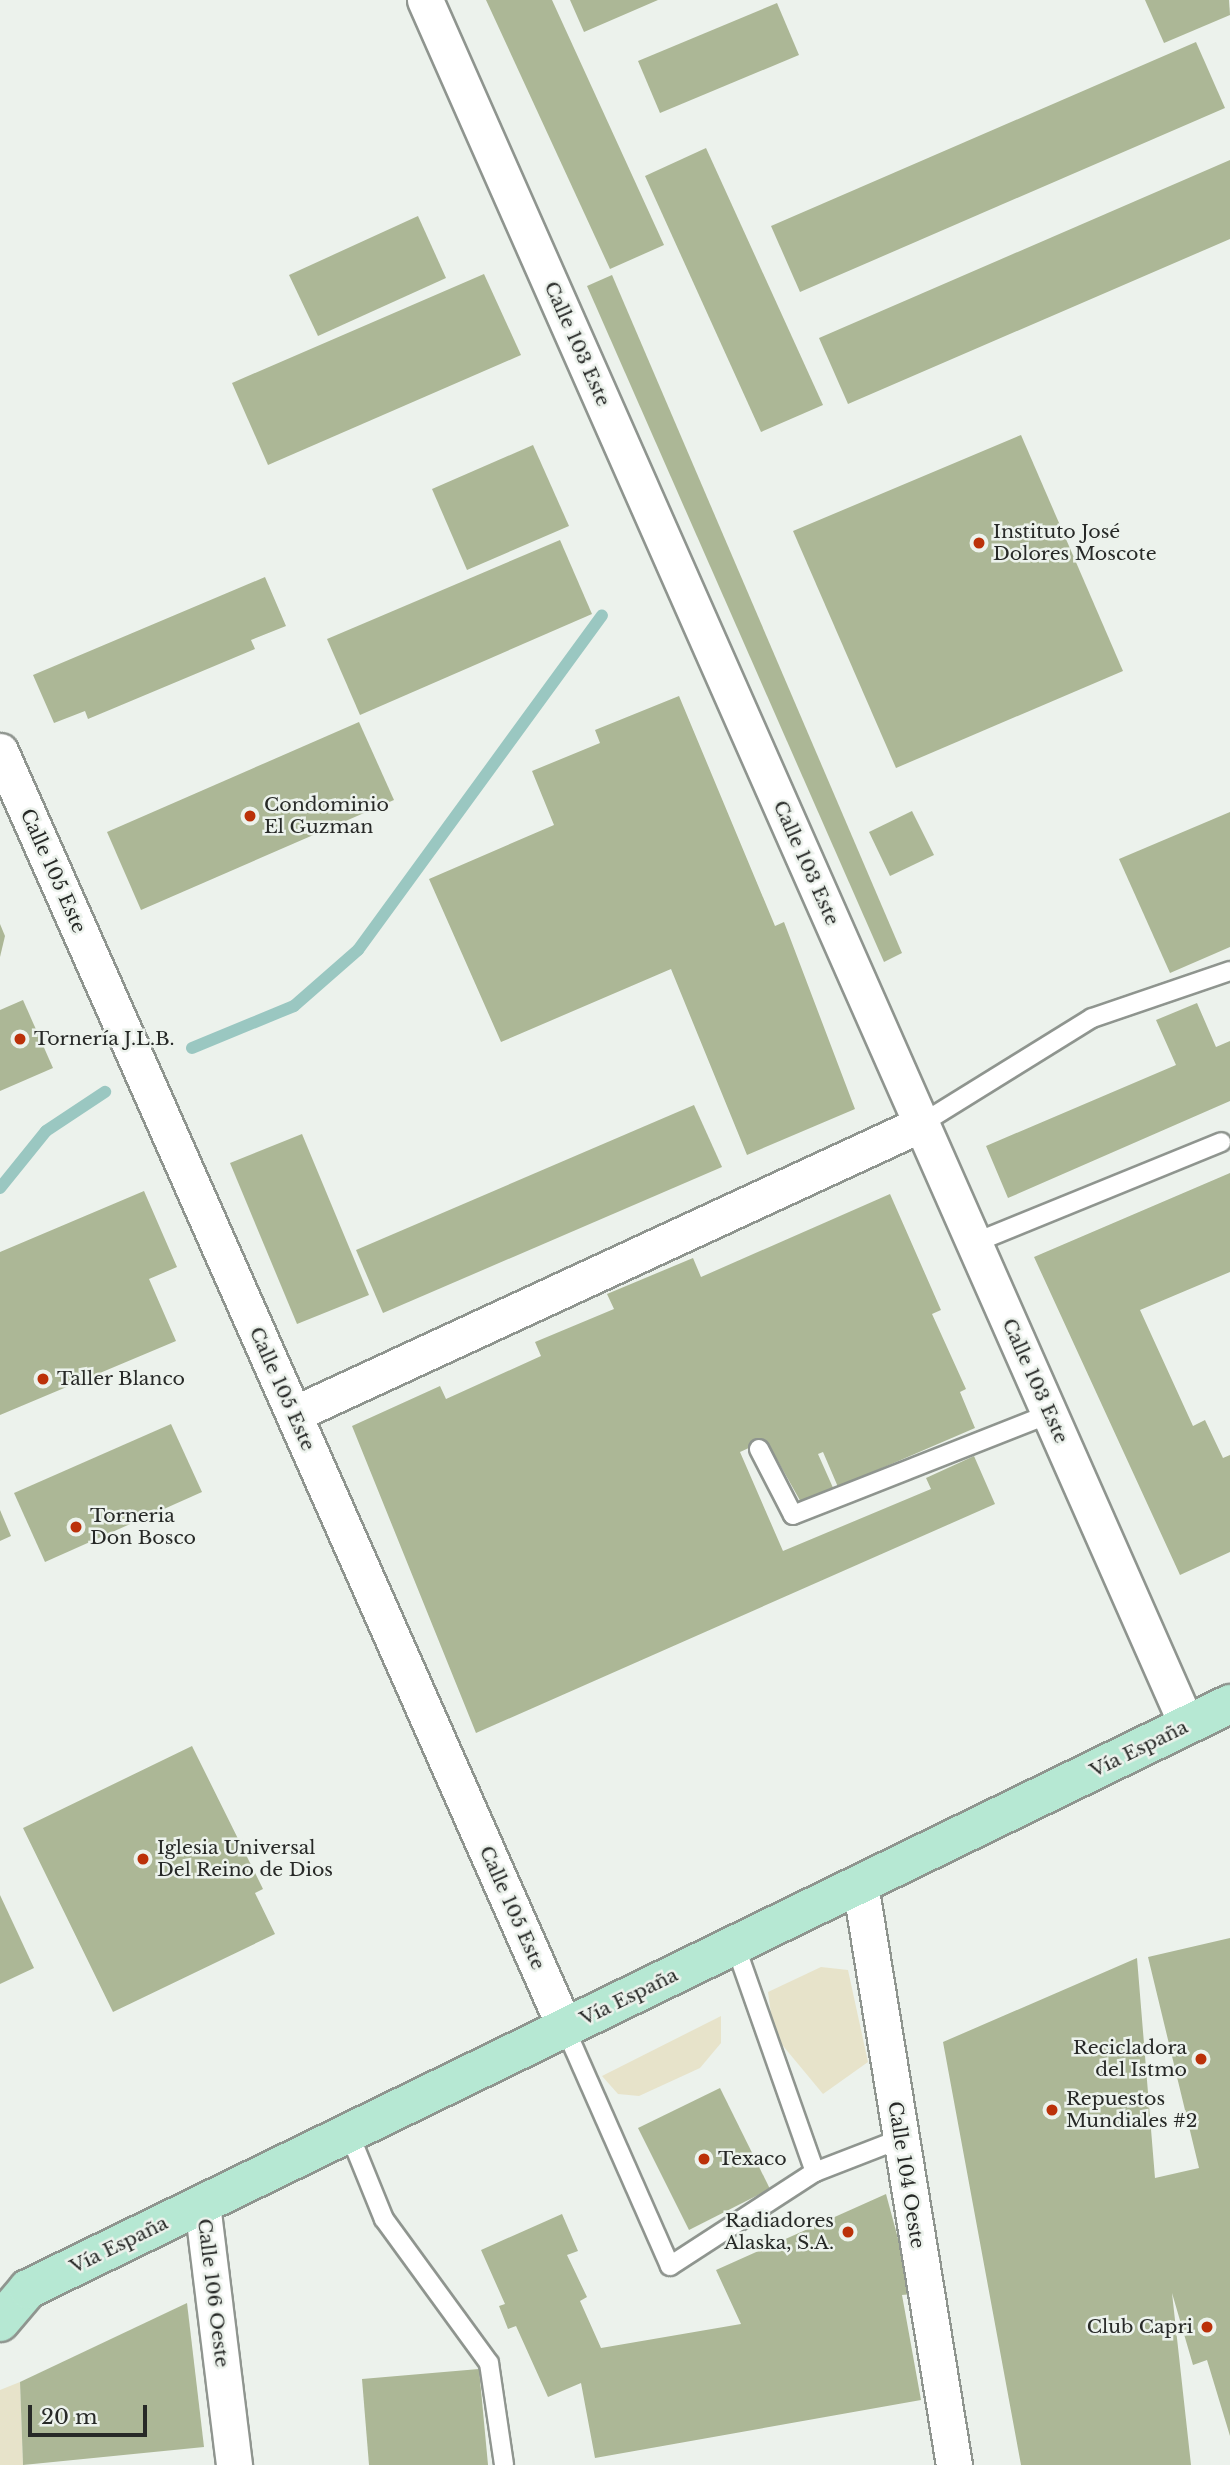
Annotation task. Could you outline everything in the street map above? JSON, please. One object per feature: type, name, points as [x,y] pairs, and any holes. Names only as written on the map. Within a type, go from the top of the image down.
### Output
[{"type":"main road","name":"Vía España","points":[[0,2322],[14,2288],[202,2204],[1230,1704]]},
{"type":"street","name":"Calle 103 Este","points":[[425,0],[1187,1725]]},
{"type":"street","name":"Calle 105 Este","points":[[0,751],[565,2028]]},
{"type":"street","points":[[293,1415],[921,1124]]},
{"type":"street","name":"Calle 104 Oeste","points":[[860,1884],[954,2465]]},
{"type":"street","name":"Calle 106 Oeste","points":[[202,2204],[234,2465]]},
{"type":"lane","points":[[921,1124],[1091,1018],[1230,971]]},
{"type":"lane","points":[[974,1243],[1222,1142]]},
{"type":"lane","points":[[759,1449],[793,1515],[1049,1414]]},
{"type":"lane","points":[[735,1945],[816,2172]]},
{"type":"lane","points":[[565,2028],[670,2266],[816,2172],[900,2139]]},
{"type":"lane","points":[[349,2133],[384,2219],[489,2363],[505,2465]]},
{"type":"shaded area","points":[[821,1967],[848,1970],[868,2062],[823,2094],[774,2035],[768,1992]]},
{"type":"shaded area","points":[[721,2016],[721,2043],[700,2068],[639,2096],[618,2094],[602,2076]]},
{"type":"shaded area","points":[[20,2382],[23,2465],[0,2465],[0,2390]]},
{"type":"building","points":[[486,0],[552,0],[664,245],[610,269]]},
{"type":"building","points":[[570,0],[658,0],[584,32]]},
{"type":"building","points":[[1145,0],[1229,0],[1230,15],[1164,43]]},
{"type":"building","points":[[777,3],[799,55],[660,113],[638,61]]},
{"type":"building","points":[[1196,42],[1225,108],[800,292],[771,226]]},
{"type":"building","points":[[706,148],[823,405],[761,432],[645,176]]},
{"type":"building","points":[[1230,160],[1230,239],[848,404],[819,338]]},
{"type":"building","points":[[418,216],[446,278],[318,336],[289,275]]},
{"type":"building","points":[[484,274],[521,355],[268,465],[232,383]]},
{"type":"building","points":[[612,275],[902,953],[884,962],[587,286]]},
{"type":"building","points":[[1021,435],[1123,671],[896,768],[793,531]]},
{"type":"building","points":[[533,445],[569,526],[467,570],[432,489]]},
{"type":"building","points":[[560,540],[592,614],[360,715],[327,639]]},
{"type":"building","points":[[265,577],[286,626],[251,640],[255,649],[88,719],[85,711],[54,723],[33,675]]},
{"type":"building","points":[[679,696],[775,926],[784,922],[855,1109],[747,1155],[671,969],[501,1042],[429,879],[554,825],[532,771],[600,743],[595,730]]},
{"type":"building","name":"Condominio El Guzman","points":[[359,722],[394,800],[141,910],[107,832]]},
{"type":"building","points":[[912,811],[934,855],[890,876],[869,832]]},
{"type":"building","points":[[1230,812],[1230,947],[1170,973],[1119,859]]},
{"type":"building","points":[[0,924],[5,936],[0,957]]},
{"type":"building","name":"Tornería J.L.B.","points":[[23,1000],[53,1068],[0,1091],[0,1010]]},
{"type":"building","points":[[1197,1003],[1216,1047],[1230,1041],[1230,1101],[1008,1198],[986,1146],[1176,1065],[1156,1020]]},
{"type":"building","points":[[694,1105],[722,1167],[383,1313],[356,1250]]},
{"type":"building","points":[[302,1134],[369,1295],[297,1324],[230,1163]]},
{"type":"building","points":[[1230,1173],[1230,1272],[1140,1310],[1193,1426],[1205,1420],[1223,1458],[1230,1455],[1230,1552],[1180,1575],[1034,1257]]},
{"type":"building","points":[[144,1191],[177,1267],[149,1279],[176,1341],[0,1415],[0,1252]]},
{"type":"building","points":[[890,1194],[941,1310],[932,1314],[966,1389],[960,1392],[975,1428],[838,1487],[823,1452],[818,1454],[834,1490],[802,1504],[766,1440],[740,1452],[783,1551],[931,1489],[926,1478],[974,1456],[995,1504],[476,1733],[352,1426],[440,1386],[446,1399],[541,1356],[535,1342],[614,1309],[607,1294],[693,1258],[701,1277]]},
{"type":"building","name":"Torneria Don Bosco","points":[[171,1424],[202,1492],[45,1562],[14,1493]]},
{"type":"building","points":[[0,1510],[11,1536],[0,1541]]},
{"type":"building","name":"Iglesia Universal Del Reino de Dios","points":[[192,1746],[263,1889],[255,1893],[275,1934],[113,2012],[23,1828]]},
{"type":"building","points":[[0,1895],[34,1968],[0,1984]]},
{"type":"building","points":[[1230,1938],[1230,2436],[1207,2360],[1193,2365],[1172,2293],[1191,2465],[1021,2465],[943,2042],[1137,1958],[1155,2178],[1199,2168],[1148,1957]]},
{"type":"building","name":"Texaco","points":[[720,2088],[770,2189],[689,2230],[638,2128]]},
{"type":"building","points":[[886,2194],[913,2294],[902,2295],[921,2400],[595,2458],[581,2383],[548,2397],[516,2326],[508,2329],[499,2306],[505,2304],[481,2250],[562,2214],[578,2251],[567,2255],[587,2297],[580,2301],[601,2348],[741,2324],[716,2270]]},
{"type":"building","points":[[187,2303],[204,2447],[23,2465],[20,2382]]},
{"type":"building","points":[[479,2369],[488,2465],[369,2465],[362,2379]]},
{"type":"waterway","points":[[192,1048],[294,1006],[358,950],[602,616]]},
{"type":"waterway","points":[[0,1188],[46,1131],[105,1092]]},
{"type":"place","name":"Instituto José Dolores Moscote","points":[[979,543]]},
{"type":"place","name":"Condominio El Guzman","points":[[250,816]]},
{"type":"place","name":"Tornería J.L.B.","points":[[20,1039]]},
{"type":"place","name":"Taller Blanco","points":[[43,1379]]},
{"type":"place","name":"Torneria Don Bosco","points":[[76,1527]]},
{"type":"place","name":"Iglesia Universal Del Reino de Dios","points":[[143,1859]]},
{"type":"place","name":"Recicladora del Istmo","points":[[1201,2059]]},
{"type":"place","name":"Repuestos Mundiales #2","points":[[1052,2110]]},
{"type":"place","name":"Texaco","points":[[704,2159]]},
{"type":"place","name":"Radiadores Alaska, S.A.","points":[[848,2232]]},
{"type":"place","name":"Club Capri","points":[[1207,2327]]}]
